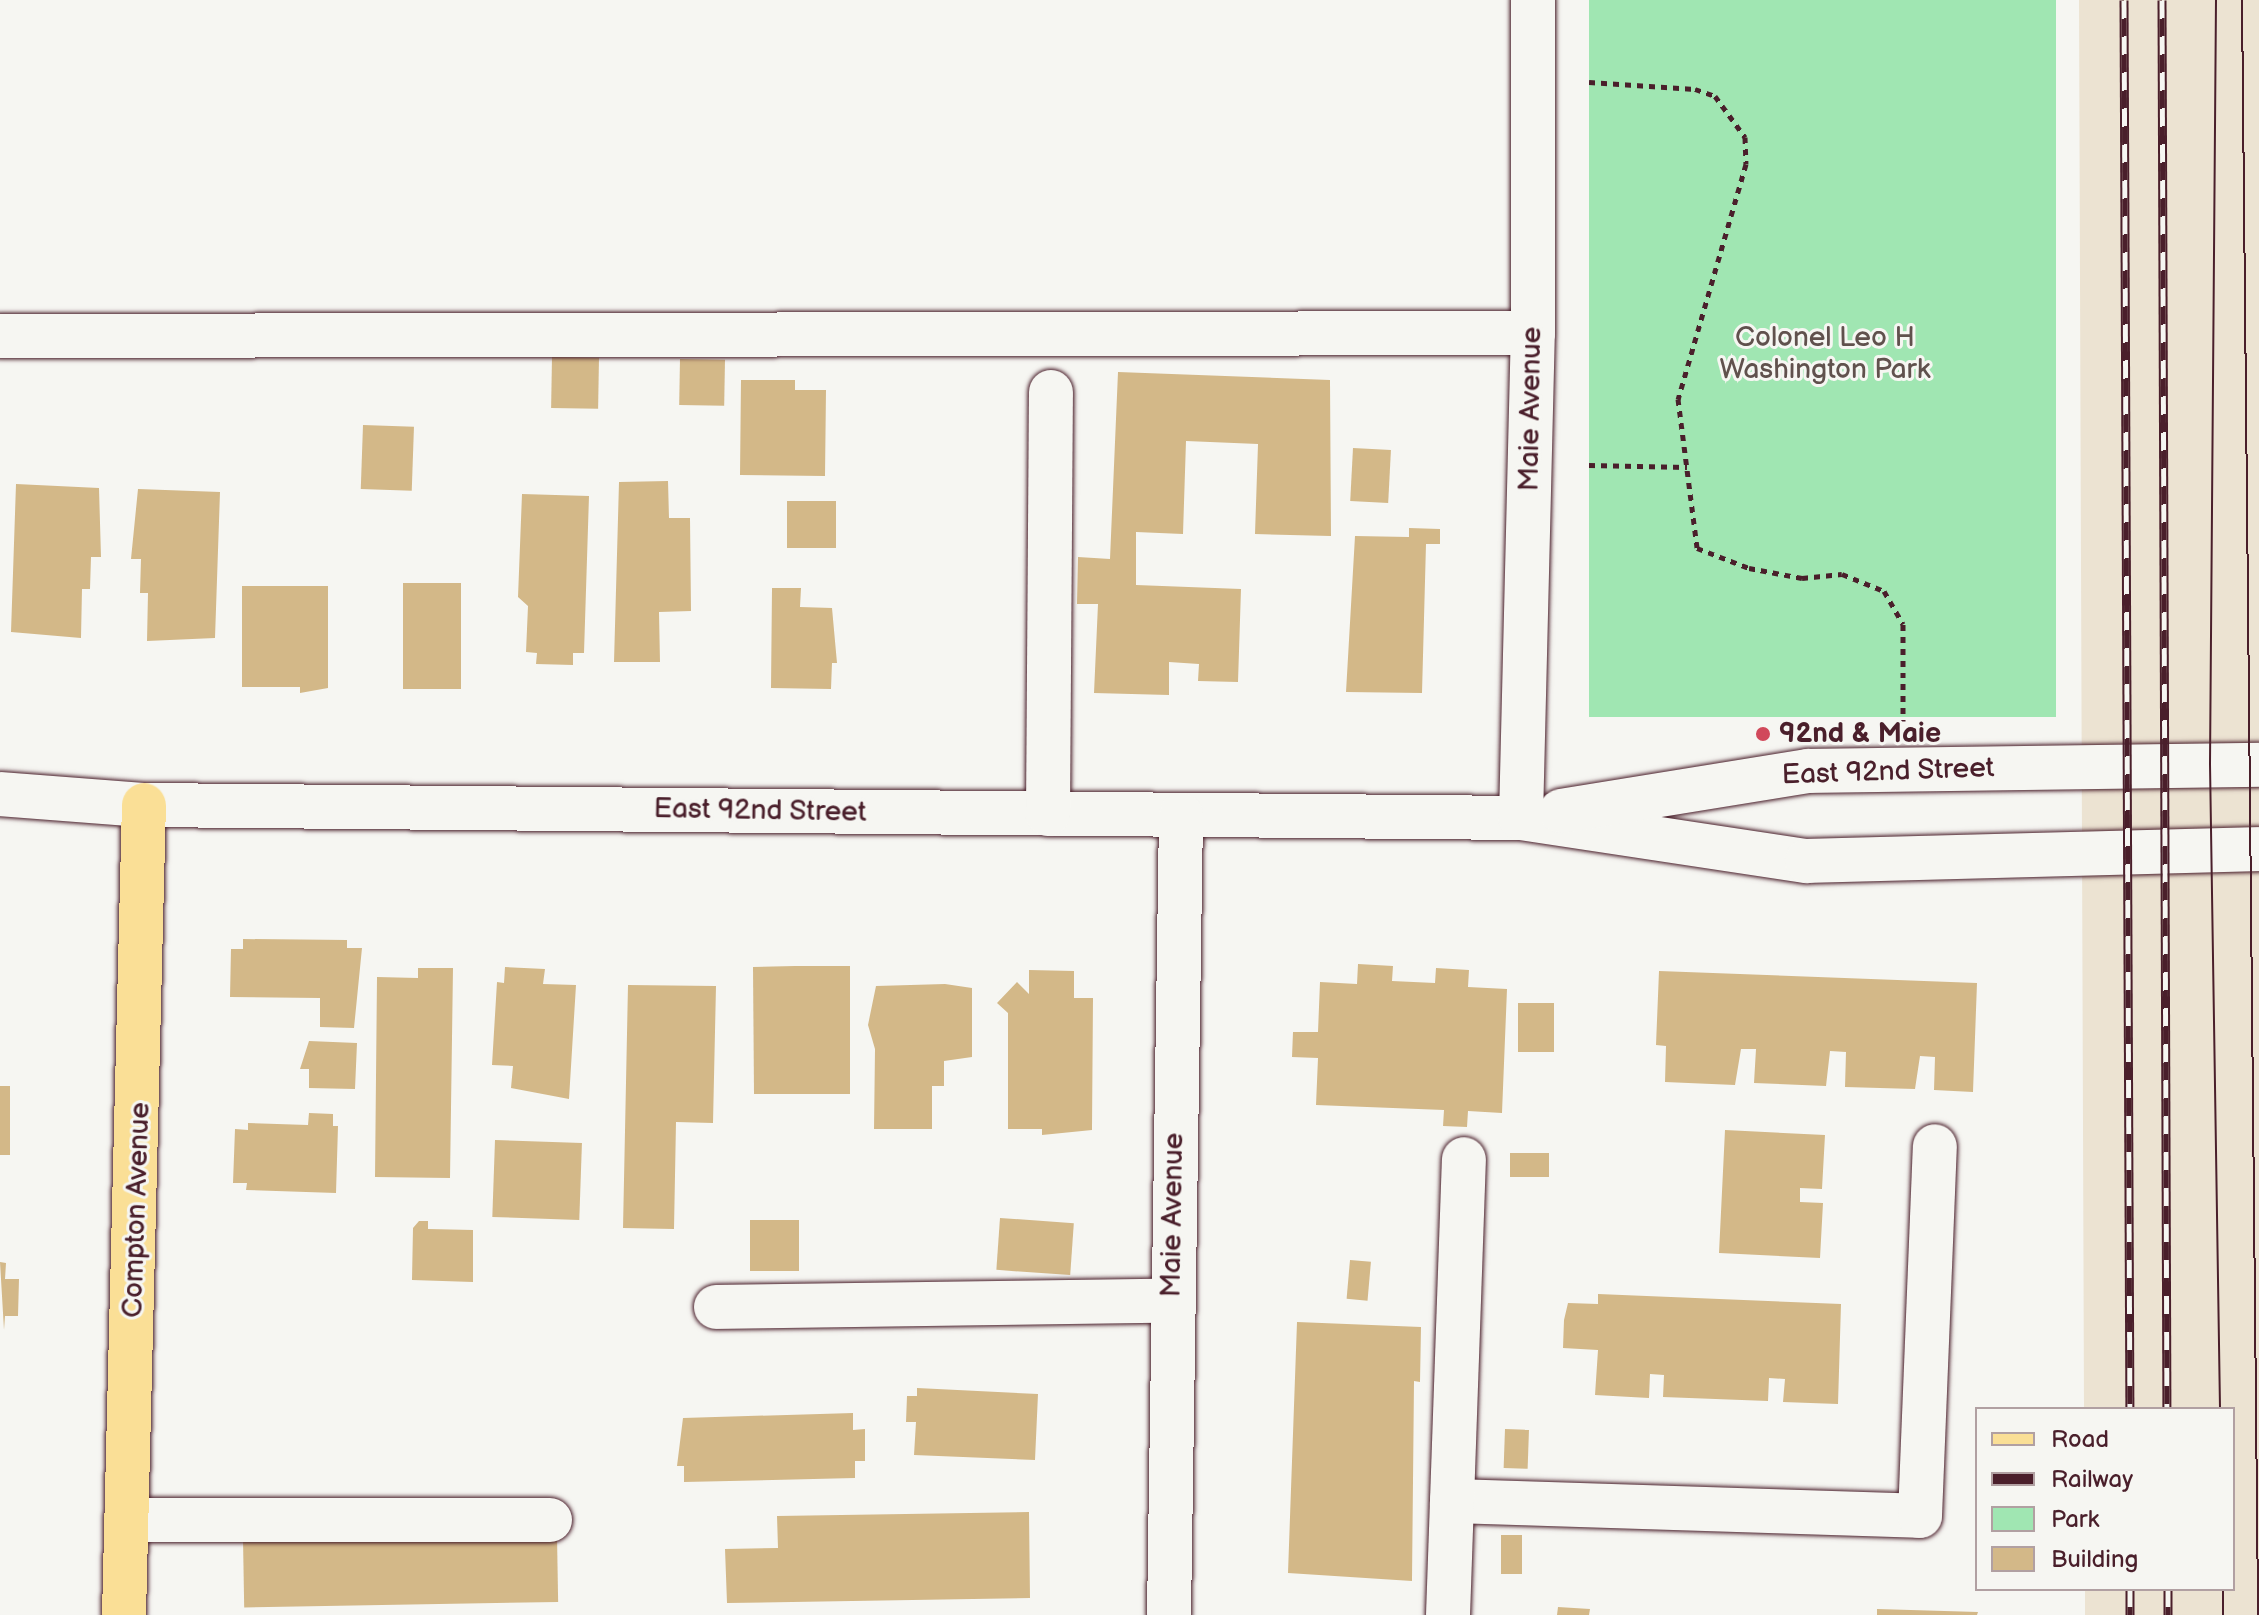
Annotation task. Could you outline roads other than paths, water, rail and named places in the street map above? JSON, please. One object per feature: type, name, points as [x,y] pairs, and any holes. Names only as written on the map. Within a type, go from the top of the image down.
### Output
[{"type":"main road","name":"Compton Avenue","points":[[124,1615],[144,805]]},
{"type":"street","name":"Maie Avenue","points":[[1521,818],[1533,333],[1533,0]]},
{"type":"street","points":[[0,336],[1533,333]]},
{"type":"street","points":[[1048,814],[1051,392]]},
{"type":"street","name":"East 92nd Street","points":[[1521,818],[1808,771],[2259,765]]},
{"type":"street","name":"East 92nd Street","points":[[0,794],[144,805],[1521,818],[1807,861],[2259,849]]},
{"type":"street","name":"Maie Avenue","points":[[1169,1615],[1181,815]]},
{"type":"street","points":[[1452,1501],[1920,1516],[1935,1146]]},
{"type":"street","points":[[1448,1615],[1464,1159]]},
{"type":"street","points":[[716,1307],[1172,1301]]},
{"type":"street","points":[[126,1520],[550,1520]]},
{"type":"tram line","points":[[2216,0],[2210,764],[2220,1407]]},
{"type":"tram line","points":[[2242,0],[2258,1615]]},
{"type":"tram line","points":[[2223,1591],[2223,1615]]},
{"type":"railway","points":[[2124,0],[2130,1407]]},
{"type":"railway","points":[[2162,0],[2167,1407]]},
{"type":"railway","points":[[2130,1591],[2130,1615]]},
{"type":"railway","points":[[2168,1591],[2168,1615]]},
{"type":"place","name":"92nd & Maie","points":[[1763,734]]},
{"type":"park label","name":"Colonel Leo H Washington Park","points":[[1825,354]]}]
